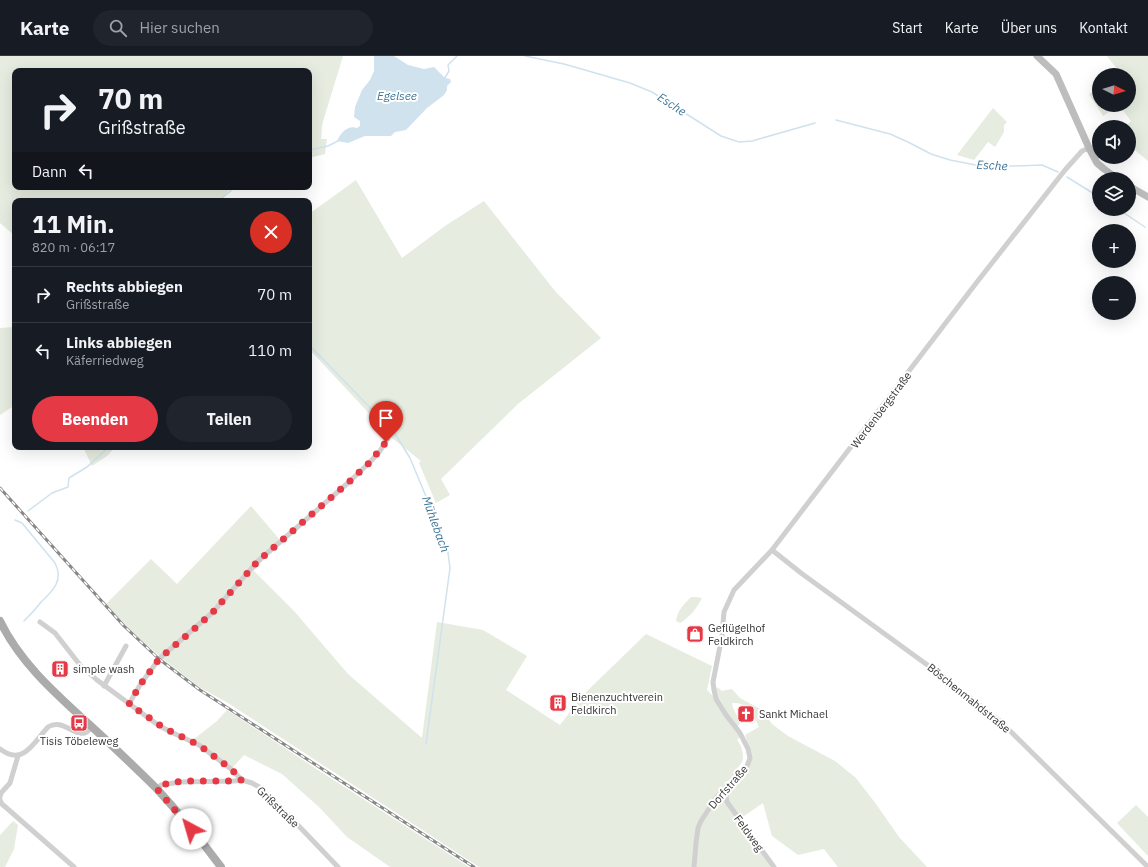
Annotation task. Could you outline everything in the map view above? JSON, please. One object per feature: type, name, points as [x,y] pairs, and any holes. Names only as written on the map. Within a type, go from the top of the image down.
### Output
[{"type":"main road","points":[[1,626],[21,655],[56,694],[157,789],[184,820],[220,867]]},
{"type":"street","points":[[1037,56],[1056,74],[1089,148],[1097,163],[1108,172]]},
{"type":"street","name":"Werdenbergstraße","points":[[714,690],[713,682],[722,636],[724,612],[734,590],[772,550],[1065,170],[1082,151],[1089,148]]},
{"type":"street","points":[[1136,190],[1148,197]]},
{"type":"street","points":[[129,704],[143,680],[159,659],[213,612],[258,561],[316,512],[365,467],[380,451],[393,430]]},
{"type":"street","name":"Böschenmahdstraße","points":[[772,550],[801,573],[937,672],[1000,722],[1148,867]]},
{"type":"street","points":[[40,622],[55,633],[80,665],[104,686],[167,730],[199,745],[231,769],[242,780]]},
{"type":"street","points":[[104,686],[126,646]]},
{"type":"street","name":"Dorfstraße","points":[[694,867],[698,828],[704,816],[716,798],[747,766],[750,758],[748,749],[740,732],[726,715],[716,698],[714,690]]},
{"type":"street","points":[[0,749],[7,754],[18,756],[26,752],[52,724],[57,724],[80,733],[87,732],[92,727]]},
{"type":"street","points":[[0,796],[10,783],[18,756]]},
{"type":"street","name":"Grißstraße","points":[[157,789],[161,785],[180,782],[242,780],[252,783],[259,787],[272,799],[338,867]]},
{"type":"street","points":[[716,798],[725,798],[725,788]]},
{"type":"street","name":"Feldweg","points":[[725,798],[774,867]]},
{"type":"street","points":[[0,800],[2,804],[74,867]]},
{"type":"shaded area","points":[[0,56],[343,56],[322,125],[321,139],[327,139],[325,154],[312,157],[312,68],[12,68],[12,190],[229,190],[222,198],[12,198],[12,233],[0,223]]},
{"type":"shaded area","points":[[1107,56],[1148,56],[1148,161],[1136,151],[1136,120],[1130,120],[1124,112],[1136,112],[1136,68],[1116,68]]},
{"type":"shaded area","points":[[993,108],[1007,122],[1004,125],[1004,132],[995,147],[988,142],[974,160],[957,155]]},
{"type":"shaded area","points":[[1100,112],[1109,112],[1103,116]]},
{"type":"shaded area","points":[[356,180],[402,258],[445,226],[484,201],[555,291],[601,338],[518,404],[441,479],[450,495],[436,503],[419,463],[421,461],[392,438],[312,352],[312,212]]},
{"type":"shaded area","points":[[12,327],[12,407],[0,415],[0,328]]},
{"type":"shaded area","points":[[84,450],[112,450],[107,455],[92,466]]},
{"type":"shaded area","points":[[251,506],[280,540],[254,571],[294,611],[348,674],[422,738],[437,622],[483,630],[527,656],[506,690],[560,725],[583,695],[646,634],[712,666],[707,690],[713,696],[717,687],[722,691],[732,689],[740,698],[762,710],[772,724],[788,736],[835,761],[856,778],[899,837],[927,867],[838,867],[824,849],[798,855],[772,836],[763,803],[738,820],[771,867],[479,867],[228,703],[201,688],[163,659],[133,633],[106,604],[151,559],[177,584]],"holes":[[[732,703],[743,704],[750,710],[759,727],[745,735],[749,749],[748,767],[735,775],[733,772],[743,759],[743,753],[737,740],[740,737],[736,727],[740,724]]]},
{"type":"shaded area","points":[[691,597],[702,598],[687,618],[680,623],[676,621],[679,611]]},
{"type":"shaded area","points":[[227,710],[469,867],[390,867],[347,837],[320,808],[282,774],[244,755],[232,768],[194,739],[217,721]]},
{"type":"shaded area","points":[[1136,805],[1148,817],[1148,856],[1117,823]]},
{"type":"shaded area","points":[[13,821],[18,825],[14,849],[5,867],[0,867],[0,835]]},
{"type":"water","name":"Egelsee","points":[[374,56],[394,56],[408,65],[424,69],[434,67],[445,78],[450,79],[451,82],[447,86],[447,90],[444,95],[427,108],[406,130],[395,132],[391,136],[365,136],[348,143],[337,141],[340,135],[347,129],[353,127],[357,128],[360,126],[360,121],[354,117],[355,107],[362,90],[370,80],[374,71]]},
{"type":"waterway","name":"Esche","points":[[444,79],[449,71],[448,65],[457,56]]},
{"type":"waterway","name":"Esche","points":[[525,56],[564,64],[630,83],[652,92],[721,136],[739,142],[752,141],[815,123]]},
{"type":"waterway","name":"Esche","points":[[836,120],[890,134],[931,154],[950,160],[986,167],[1042,165],[1058,172]]},
{"type":"waterway","name":"Mühlebach","points":[[312,149],[328,146],[338,141]]},
{"type":"waterway","name":"Esche","points":[[1067,177],[1092,193]]},
{"type":"waterway","name":"Mühlebach","points":[[222,198],[232,190]]},
{"type":"waterway","name":"Esche","points":[[1128,216],[1145,227]]},
{"type":"waterway","name":"Mühlebach","points":[[312,348],[391,429]]},
{"type":"waterway","name":"Mühlebach","points":[[394,432],[410,458],[445,542],[450,568],[426,744]]},
{"type":"waterway","points":[[28,511],[52,493],[68,487],[69,478],[87,467],[106,450]]},
{"type":"waterway","points":[[15,520],[22,523],[55,563],[58,575],[56,585],[50,594],[24,621]]},
{"type":"railway","points":[[0,488],[124,626],[159,659],[200,690],[474,867]]},
{"type":"place","name":"Geflügelhof Feldkirch","points":[[695,634]]},
{"type":"place","name":"simple wash","points":[[60,669]]},
{"type":"place","name":"Bienenzuchtverein Feldkirch","points":[[558,703]]},
{"type":"place","name":"Sankt Michael","points":[[746,714]]},
{"type":"place","name":"Tisis Töbeleweg","points":[[79,723]]},
{"type":"route","points":[[191,829],[157,789],[159,786],[167,783],[182,781],[242,780],[231,769],[208,751],[191,740],[158,725],[129,704],[149,671],[159,659],[213,612],[258,561],[316,512],[370,462],[386,442]]}]
